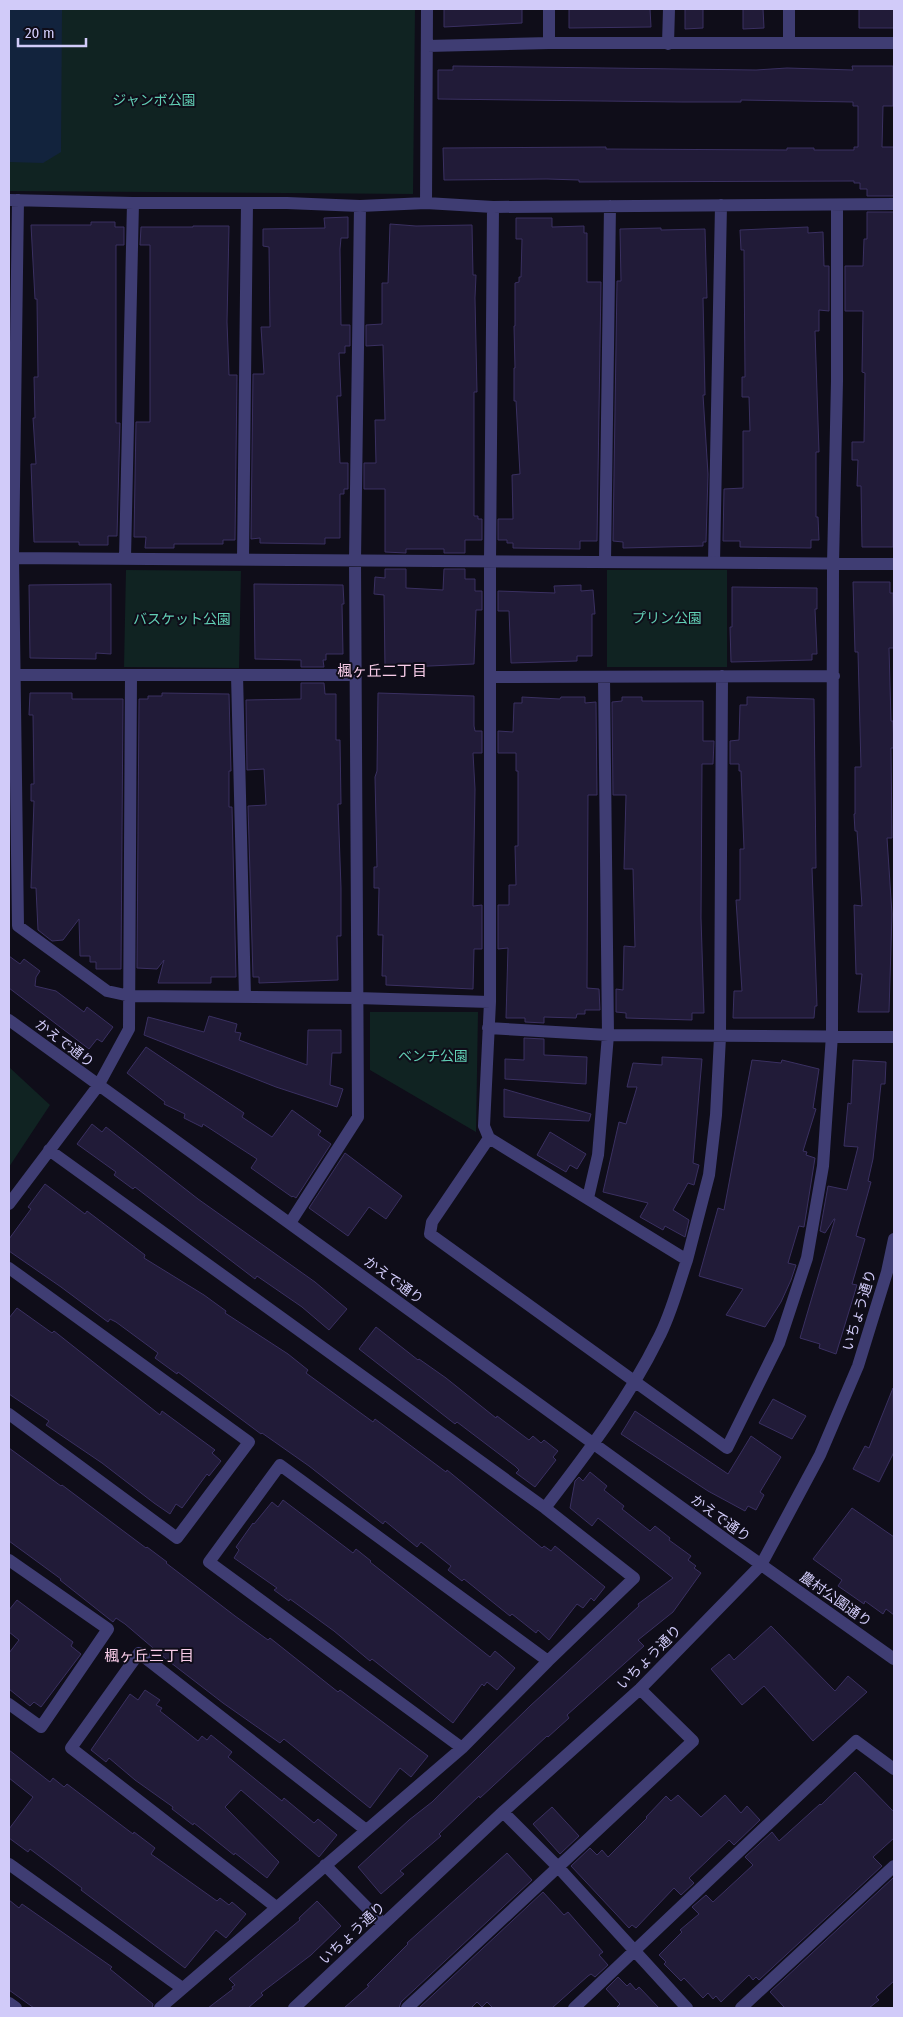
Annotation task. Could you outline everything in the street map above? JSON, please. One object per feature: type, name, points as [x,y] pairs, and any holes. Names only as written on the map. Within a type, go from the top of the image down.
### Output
[{"type":"street","points":[[426,203],[427,9]]},
{"type":"street","points":[[549,9],[549,43]]},
{"type":"street","points":[[668,9],[668,44]]},
{"type":"street","points":[[788,9],[788,42]]},
{"type":"street","points":[[427,46],[549,43],[894,43]]},
{"type":"street","points":[[490,1002],[357,998],[130,996],[107,990],[18,926],[11,558],[13,200],[360,206],[426,203],[493,207],[837,206],[894,204]]},
{"type":"street","points":[[125,558],[133,203]]},
{"type":"street","points":[[243,559],[247,203]]},
{"type":"street","points":[[290,1223],[358,1117],[355,560],[360,206]]},
{"type":"street","points":[[605,562],[610,206]]},
{"type":"street","points":[[714,563],[721,206]]},
{"type":"street","points":[[489,1138],[432,1222],[430,1234],[727,1448],[779,1343],[807,1258],[823,1166],[832,1036],[833,564],[837,381],[837,206]]},
{"type":"street","points":[[493,207],[490,561],[490,1002],[484,1126],[489,1138],[687,1260]]},
{"type":"street","points":[[11,558],[894,564]]},
{"type":"street","points":[[14,675],[356,675]]},
{"type":"street","points":[[9,1204],[98,1086],[129,1029],[131,675]]},
{"type":"street","points":[[237,675],[245,997]]},
{"type":"street","points":[[545,1508],[594,1444],[636,1382],[660,1337],[687,1260],[709,1175],[716,1115],[720,1036],[722,676]]},
{"type":"street","points":[[490,677],[834,676]]},
{"type":"street","points":[[588,1198],[598,1155],[608,1035],[604,678]]},
{"type":"street","name":"かえで通り","points":[[9,1020],[761,1565]]},
{"type":"street","points":[[488,1028],[608,1035],[894,1036]]},
{"type":"street","points":[[49,1150],[545,1508],[634,1578],[462,1748],[160,2008]]},
{"type":"street","name":"いちょう通り","points":[[294,2008],[503,1812],[640,1689],[761,1565],[820,1455],[858,1366],[887,1272],[894,1239]]},
{"type":"street","points":[[9,1268],[249,1442],[177,1538],[9,1414]]},
{"type":"street","points":[[462,1748],[209,1562],[280,1465],[548,1661]]},
{"type":"street","points":[[9,1560],[108,1629],[40,1726],[9,1704]]},
{"type":"street","name":"農村公園通り","points":[[761,1565],[894,1659]]},
{"type":"street","points":[[276,1907],[71,1748],[139,1653],[366,1830]]},
{"type":"street","points":[[407,2008],[693,1741],[640,1689]]},
{"type":"street","points":[[574,2008],[856,1742],[894,1769]]},
{"type":"street","points":[[503,1812],[558,1867],[686,2008]]},
{"type":"street","points":[[9,1864],[182,1988]]},
{"type":"street","points":[[325,1865],[383,1924]]},
{"type":"street","points":[[741,2008],[894,1866]]},
{"type":"street","points":[[9,2003],[16,2008]]},
{"type":"green space","name":"ジャンボ公園","points":[[9,9],[415,9],[413,194],[9,191]]},
{"type":"green space","name":"バスケット公園","points":[[126,570],[241,571],[239,668],[124,667]]},
{"type":"green space","name":"プリン公園","points":[[607,570],[727,570],[727,667],[607,667]]},
{"type":"green space","name":"ベンチ公園","points":[[370,1012],[478,1012],[476,1132],[370,1070]]},
{"type":"green space","points":[[9,1067],[50,1105],[9,1167]]},
{"type":"water","points":[[9,9],[62,9],[61,152],[43,163],[9,162]]},
{"type":"building","points":[[444,9],[522,9],[522,23],[444,27]]},
{"type":"building","points":[[569,9],[650,9],[651,27],[569,28]]},
{"type":"building","points":[[685,9],[703,9],[703,28],[685,29]]},
{"type":"building","points":[[743,9],[763,9],[764,28],[743,29]]},
{"type":"building","points":[[859,9],[894,9],[894,28],[859,28]]},
{"type":"building","points":[[453,66],[853,70],[852,66],[893,66],[893,106],[883,106],[882,147],[894,147],[894,196],[867,196],[867,189],[860,189],[860,183],[854,183],[854,181],[579,182],[579,180],[547,179],[444,180],[443,148],[606,147],[606,149],[787,150],[787,148],[814,148],[814,150],[854,150],[854,147],[858,147],[858,106],[853,106],[853,102],[438,99],[438,70],[453,70]]},
{"type":"building","points":[[867,212],[894,212],[893,547],[862,547],[861,486],[857,486],[858,460],[852,460],[852,442],[864,442],[865,373],[862,372],[863,311],[845,311],[845,266],[863,266],[864,239],[867,239]]},
{"type":"building","points":[[348,217],[348,238],[341,238],[340,249],[341,325],[350,325],[350,346],[345,346],[345,353],[339,353],[341,396],[337,396],[340,463],[348,463],[348,489],[344,489],[344,494],[340,494],[340,538],[325,538],[325,544],[260,543],[260,538],[251,539],[253,374],[264,374],[261,327],[270,327],[269,247],[263,246],[263,229],[325,228],[324,218]]},
{"type":"building","points":[[516,218],[552,218],[552,227],[584,226],[584,233],[587,233],[587,282],[601,282],[597,541],[580,541],[580,549],[513,548],[513,543],[507,543],[507,540],[498,540],[498,519],[513,519],[512,475],[520,474],[516,401],[514,401],[514,326],[515,283],[519,282],[519,277],[521,277],[522,239],[516,239]]},
{"type":"building","points":[[91,222],[115,222],[115,227],[124,227],[124,245],[116,245],[116,423],[120,423],[117,536],[108,536],[108,545],[79,545],[79,542],[34,542],[31,464],[36,464],[33,418],[35,418],[34,377],[38,377],[37,299],[35,299],[31,225],[91,225]]},
{"type":"building","points":[[390,224],[416,226],[472,225],[473,275],[476,275],[477,392],[474,392],[474,516],[482,519],[482,540],[465,540],[465,553],[444,553],[444,549],[406,549],[406,553],[385,552],[385,489],[364,489],[364,463],[376,463],[375,420],[385,420],[383,345],[366,346],[366,325],[382,324],[382,283],[388,283]]},
{"type":"building","points":[[229,226],[227,322],[229,375],[237,375],[235,540],[223,540],[223,544],[174,544],[174,548],[145,548],[146,537],[134,537],[136,422],[150,422],[150,245],[140,245],[141,227]]},
{"type":"building","points":[[808,227],[808,233],[823,232],[824,266],[829,266],[829,311],[819,310],[819,331],[815,331],[819,452],[816,452],[816,517],[818,517],[819,540],[811,540],[811,548],[740,547],[740,541],[723,541],[724,489],[743,488],[743,431],[750,431],[749,397],[742,397],[742,377],[745,377],[744,250],[741,250],[740,230]]},
{"type":"building","points":[[661,228],[661,230],[705,229],[707,298],[703,298],[705,395],[703,395],[708,474],[706,542],[703,542],[703,546],[623,548],[623,542],[613,541],[617,281],[621,281],[620,229]]},
{"type":"building","points":[[385,569],[406,569],[406,588],[443,590],[444,569],[465,569],[465,579],[475,579],[475,591],[482,591],[482,610],[476,610],[474,664],[385,668],[384,595],[374,594],[375,577],[385,578]]},
{"type":"building","points":[[853,582],[890,582],[890,593],[893,593],[894,648],[889,648],[891,721],[893,721],[894,748],[891,748],[892,838],[887,838],[892,914],[889,1012],[858,1012],[862,974],[856,974],[854,905],[862,906],[857,831],[855,831],[854,814],[855,767],[861,767],[858,652],[855,652]]},
{"type":"building","points":[[111,584],[111,654],[96,653],[96,659],[30,658],[29,585]]},
{"type":"building","points":[[254,584],[343,585],[343,654],[326,654],[326,660],[323,660],[324,667],[301,667],[301,660],[255,659]]},
{"type":"building","points":[[581,585],[581,591],[593,590],[595,614],[592,614],[592,656],[577,656],[577,661],[511,663],[509,611],[498,611],[498,591],[555,593],[554,586]]},
{"type":"building","points":[[732,587],[817,588],[817,609],[815,609],[817,654],[812,654],[812,660],[731,662]]},
{"type":"building","points":[[301,683],[324,683],[325,694],[336,694],[336,740],[340,740],[341,804],[338,804],[341,936],[337,936],[338,980],[259,983],[259,977],[253,977],[248,806],[266,805],[264,769],[247,770],[246,700],[301,699]]},
{"type":"building","points":[[30,693],[72,693],[72,699],[123,699],[121,969],[96,969],[96,962],[90,962],[90,956],[80,956],[79,919],[63,940],[52,941],[38,930],[36,888],[31,888],[34,801],[31,801],[31,784],[34,784],[33,715],[29,715]]},
{"type":"building","points":[[162,693],[229,694],[231,771],[229,771],[229,807],[232,807],[236,977],[211,977],[211,983],[158,983],[164,960],[157,969],[137,968],[139,699],[148,699],[148,696],[162,696]]},
{"type":"building","points":[[378,693],[474,696],[474,726],[475,731],[482,731],[482,753],[473,753],[475,789],[473,906],[482,905],[482,949],[474,949],[473,989],[386,985],[386,976],[382,976],[383,935],[378,935],[379,888],[374,888],[374,867],[377,867],[375,777],[377,771]]},
{"type":"building","points":[[522,697],[560,699],[561,697],[585,697],[585,703],[596,702],[597,795],[588,795],[587,988],[599,989],[600,1010],[585,1010],[585,1014],[577,1014],[576,1018],[544,1017],[544,1023],[525,1022],[525,1018],[506,1018],[508,948],[498,949],[498,905],[509,905],[509,885],[516,885],[515,846],[518,846],[518,771],[516,771],[516,753],[498,753],[498,731],[513,732],[514,703],[522,703]]},
{"type":"building","points":[[622,697],[642,697],[642,701],[703,701],[703,741],[714,741],[713,764],[702,764],[701,918],[704,1013],[692,1013],[692,1020],[626,1018],[626,1013],[616,1012],[616,989],[623,990],[624,946],[635,947],[633,869],[624,869],[626,795],[613,795],[612,702],[622,701]]},
{"type":"building","points":[[747,697],[814,699],[816,868],[812,868],[817,1006],[815,1006],[814,1018],[733,1018],[734,991],[742,991],[736,900],[740,900],[740,849],[744,849],[741,771],[739,771],[739,764],[730,764],[730,741],[739,740],[740,705],[747,705]]},
{"type":"building","points":[[9,956],[20,964],[24,959],[40,971],[36,977],[35,986],[56,991],[84,1012],[87,1007],[113,1027],[102,1042],[97,1039],[89,1049],[9,988]]},
{"type":"building","points":[[209,1016],[237,1024],[235,1032],[241,1033],[239,1040],[307,1065],[308,1030],[341,1030],[341,1053],[332,1053],[330,1085],[343,1089],[337,1107],[276,1087],[144,1035],[148,1017],[204,1032]]},
{"type":"building","points":[[524,1038],[544,1039],[544,1055],[587,1057],[586,1084],[505,1079],[505,1059],[524,1060]]},
{"type":"building","points":[[146,1047],[244,1113],[242,1117],[272,1137],[292,1110],[321,1131],[318,1135],[331,1144],[296,1198],[251,1168],[257,1159],[203,1124],[202,1127],[184,1118],[185,1114],[164,1104],[165,1102],[127,1073]]},
{"type":"building","points":[[662,1057],[702,1059],[693,1163],[699,1165],[694,1185],[688,1183],[673,1210],[689,1220],[685,1237],[665,1226],[663,1230],[640,1217],[648,1203],[603,1192],[619,1122],[626,1124],[637,1087],[627,1087],[633,1063],[662,1065]]},
{"type":"building","points":[[752,1060],[781,1063],[782,1060],[819,1069],[813,1108],[816,1109],[803,1151],[807,1152],[806,1155],[815,1158],[804,1227],[799,1226],[788,1263],[796,1265],[791,1280],[781,1302],[765,1327],[726,1315],[743,1289],[699,1276],[718,1208],[724,1210]]},
{"type":"building","points":[[853,1060],[886,1062],[885,1084],[881,1084],[873,1159],[868,1181],[871,1182],[856,1236],[865,1239],[852,1284],[857,1285],[836,1354],[819,1348],[820,1344],[800,1338],[835,1219],[825,1233],[820,1231],[828,1186],[847,1190],[858,1147],[844,1146],[848,1103],[851,1104]]},
{"type":"building","points":[[504,1089],[591,1114],[589,1121],[504,1117]]},
{"type":"building","points":[[92,1124],[102,1132],[106,1127],[198,1199],[315,1282],[347,1309],[329,1330],[302,1307],[257,1276],[255,1279],[135,1187],[133,1189],[114,1175],[116,1172],[77,1144]]},
{"type":"building","points":[[550,1132],[586,1154],[577,1169],[570,1165],[566,1172],[537,1155]]},
{"type":"building","points":[[345,1153],[402,1196],[386,1219],[369,1207],[348,1236],[309,1208]]},
{"type":"building","points":[[45,1184],[85,1214],[87,1211],[145,1255],[144,1258],[204,1295],[226,1311],[225,1313],[288,1354],[308,1370],[306,1373],[373,1422],[375,1419],[446,1472],[447,1470],[542,1548],[544,1546],[551,1551],[555,1546],[605,1587],[594,1601],[591,1598],[583,1608],[577,1604],[549,1640],[538,1630],[536,1633],[512,1614],[510,1616],[464,1579],[462,1581],[448,1570],[451,1566],[421,1542],[417,1547],[385,1521],[383,1524],[309,1466],[261,1434],[178,1372],[177,1374],[155,1358],[158,1353],[116,1322],[110,1319],[108,1322],[9,1251],[9,1239],[31,1209],[28,1207]]},
{"type":"building","points":[[17,1308],[52,1333],[54,1331],[160,1415],[162,1411],[215,1450],[212,1453],[221,1461],[209,1476],[207,1474],[182,1508],[176,1504],[170,1514],[102,1463],[46,1425],[49,1421],[9,1394],[9,1318]]},
{"type":"building","points":[[376,1327],[418,1360],[446,1378],[496,1418],[497,1416],[529,1440],[533,1436],[541,1443],[544,1440],[558,1451],[553,1457],[556,1460],[535,1487],[516,1473],[519,1470],[515,1466],[457,1422],[455,1424],[359,1349]]},
{"type":"building","points":[[893,1388],[894,1452],[879,1482],[853,1469],[865,1446],[869,1448]]},
{"type":"building","points":[[773,1399],[806,1416],[792,1439],[759,1423]]},
{"type":"building","points":[[635,1411],[728,1474],[751,1436],[781,1457],[760,1492],[764,1495],[756,1510],[748,1506],[745,1511],[708,1491],[621,1434]]},
{"type":"building","points":[[9,1448],[147,1547],[235,1616],[268,1640],[270,1638],[338,1692],[340,1690],[428,1756],[411,1777],[400,1768],[370,1808],[284,1739],[280,1743],[223,1703],[166,1659],[125,1624],[116,1618],[113,1622],[61,1579],[9,1541]]},
{"type":"building","points":[[590,1472],[607,1486],[604,1490],[624,1506],[622,1509],[650,1531],[655,1526],[670,1538],[669,1540],[691,1556],[688,1560],[701,1573],[673,1612],[638,1640],[644,1646],[567,1715],[569,1718],[480,1798],[479,1796],[439,1834],[441,1836],[400,1871],[404,1874],[381,1894],[358,1867],[409,1820],[432,1802],[530,1706],[639,1606],[638,1604],[673,1578],[598,1518],[592,1526],[570,1508],[575,1481],[579,1477],[583,1481]]},
{"type":"building","points":[[283,1500],[353,1553],[356,1549],[490,1657],[495,1651],[515,1668],[497,1690],[487,1682],[484,1686],[482,1684],[453,1723],[372,1659],[370,1661],[334,1631],[290,1599],[289,1601],[274,1590],[277,1588],[234,1558],[239,1550],[236,1547],[253,1523],[272,1502],[278,1507]]},
{"type":"building","points":[[852,1508],[894,1537],[894,1615],[886,1609],[883,1614],[865,1601],[864,1604],[838,1586],[842,1580],[813,1559]]},
{"type":"building","points":[[17,1600],[73,1642],[71,1646],[81,1654],[41,1707],[34,1702],[30,1706],[9,1689],[9,1653],[19,1640],[9,1632],[9,1610]]},
{"type":"building","points":[[771,1626],[835,1691],[848,1676],[867,1692],[813,1741],[764,1686],[742,1705],[711,1669],[729,1654],[734,1660]]},
{"type":"building","points":[[145,1690],[160,1700],[156,1705],[162,1708],[160,1711],[198,1741],[202,1736],[207,1740],[211,1735],[232,1752],[228,1757],[282,1801],[284,1798],[314,1823],[318,1819],[337,1835],[319,1857],[241,1790],[225,1807],[279,1862],[267,1878],[194,1823],[193,1825],[172,1809],[173,1807],[135,1780],[109,1758],[106,1762],[91,1750],[130,1694],[138,1700]]},
{"type":"building","points":[[9,1750],[50,1782],[53,1778],[64,1787],[67,1784],[133,1834],[134,1832],[155,1848],[151,1854],[217,1901],[220,1898],[229,1905],[232,1902],[246,1914],[226,1938],[216,1930],[185,1968],[30,1849],[28,1852],[9,1838],[9,1829],[33,1797],[9,1778]]},
{"type":"building","points":[[855,1772],[894,1812],[894,1838],[873,1857],[882,1866],[759,1980],[756,1977],[753,1980],[749,1975],[721,2002],[716,1996],[713,1999],[708,1993],[703,1998],[684,1978],[681,1981],[664,1964],[666,1962],[659,1955],[682,1932],[680,1930],[699,1914],[692,1907],[706,1895],[713,1902],[753,1865],[745,1857],[772,1832],[779,1841],[821,1805]]},
{"type":"building","points":[[678,1795],[701,1817],[725,1795],[741,1813],[747,1806],[760,1820],[734,1845],[729,1840],[689,1878],[694,1883],[681,1895],[674,1888],[636,1928],[632,1925],[629,1928],[571,1866],[590,1848],[597,1855],[602,1850],[608,1857],[666,1796],[671,1801]]},
{"type":"building","points":[[552,1807],[579,1836],[560,1854],[533,1824]]},
{"type":"building","points":[[507,1853],[532,1880],[401,2002],[399,2008],[344,2008],[369,1986],[367,1985],[407,1943]]},
{"type":"building","points":[[893,1878],[894,1981],[876,1997],[879,2000],[869,2008],[785,2008],[770,1992]]},
{"type":"building","points":[[543,1892],[564,1915],[568,1912],[603,1952],[599,1955],[608,1965],[595,1977],[591,1974],[588,1976],[552,2008],[493,2008],[487,2002],[482,2007],[477,2002],[471,2008],[419,2008]]},
{"type":"building","points":[[9,1900],[19,1908],[22,1904],[112,1967],[110,1969],[153,2004],[152,2008],[34,2008],[9,1990]]},
{"type":"building","points":[[317,1901],[341,1926],[311,1955],[261,1993],[263,1995],[248,2008],[208,2008],[233,1989],[232,1987],[235,1985],[229,1979],[300,1920],[299,1918]]},
{"type":"building","points":[[618,1977],[627,1986],[630,1983],[636,1990],[639,1987],[659,2008],[616,2008],[620,2004],[606,1989]]},
{"type":"district","name":"楓ヶ丘二丁目","points":[[382,671]]},
{"type":"district","name":"楓ヶ丘三丁目","points":[[149,1656]]}]
